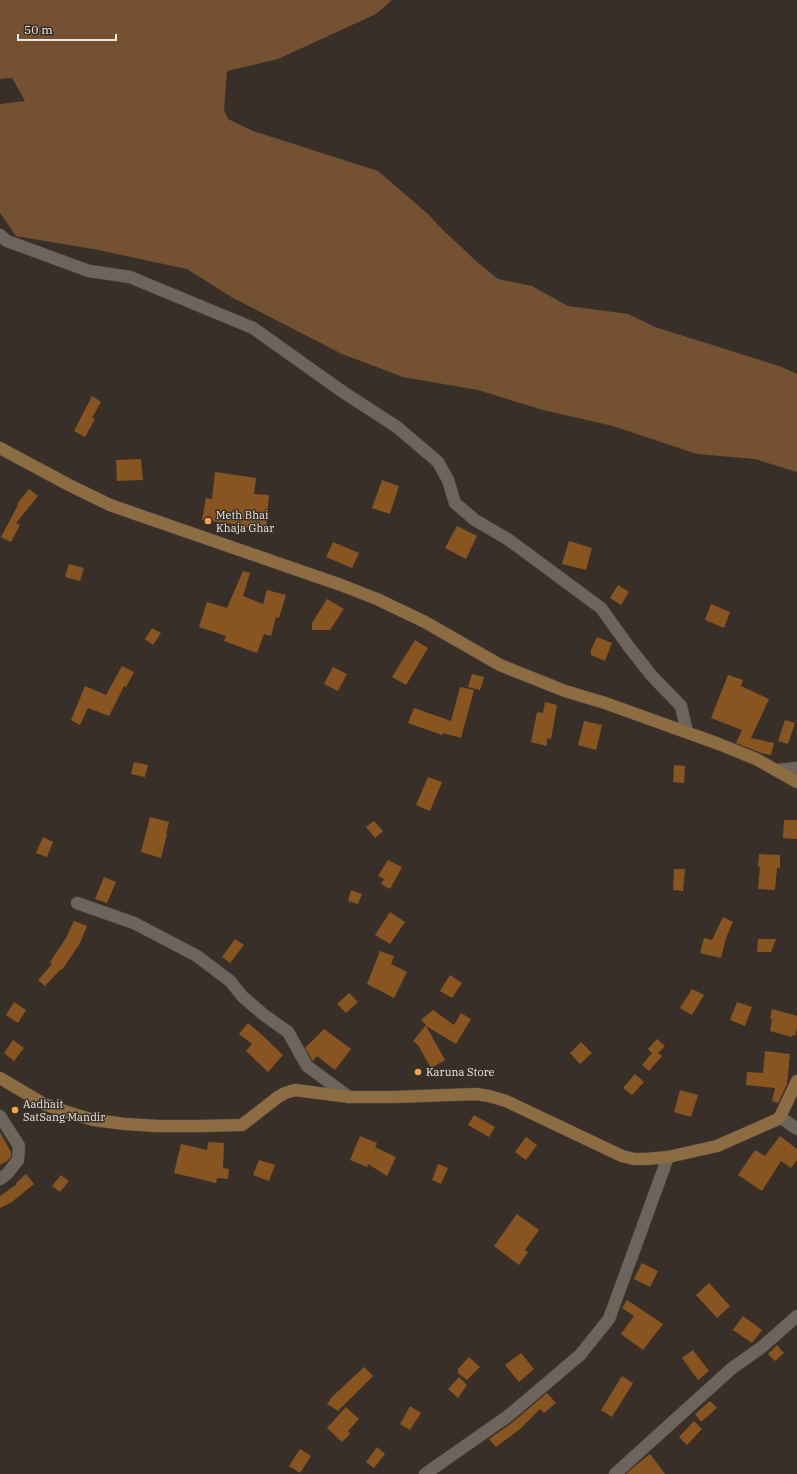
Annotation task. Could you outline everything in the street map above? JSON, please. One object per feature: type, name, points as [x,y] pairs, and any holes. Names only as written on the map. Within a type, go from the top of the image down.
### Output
[{"type":"main road","points":[[0,448],[68,485],[110,505],[341,585],[377,599],[425,622],[500,665],[565,691],[605,703],[734,750],[797,782]]},
{"type":"main road","points":[[0,1078],[44,1104],[67,1112],[94,1120],[158,1126],[242,1125],[285,1092],[295,1090],[349,1097],[476,1094],[506,1101],[622,1156],[634,1159],[668,1157],[717,1146],[780,1117],[797,1080]]},
{"type":"street","points":[[0,235],[8,240],[89,271],[130,277],[253,328],[342,392],[397,428],[438,462],[448,480],[455,502],[475,520],[509,540],[601,608],[652,676],[681,706],[687,732]]},
{"type":"street","points":[[776,770],[797,768]]},
{"type":"street","points":[[77,903],[134,923],[197,956],[230,981],[243,997],[264,1015],[288,1032],[307,1066],[349,1097]]},
{"type":"street","points":[[0,1116],[19,1146],[18,1160],[7,1174],[0,1179]]},
{"type":"street","points":[[780,1117],[797,1130]]},
{"type":"street","points":[[425,1474],[508,1416],[580,1355],[609,1320],[668,1157]]},
{"type":"street","points":[[615,1474],[731,1369],[762,1347],[797,1316]]},
{"type":"shaded area","points":[[0,0],[392,0],[376,14],[278,59],[227,71],[224,110],[228,119],[253,131],[378,171],[428,214],[476,261],[498,279],[532,286],[568,306],[628,314],[655,327],[782,367],[797,374],[797,472],[755,459],[697,454],[613,426],[543,410],[478,390],[403,377],[342,354],[233,298],[187,269],[98,250],[16,236],[0,213],[0,104],[25,101],[12,78],[0,79]]},
{"type":"building","points":[[92,396],[101,402],[92,418],[95,419],[85,437],[74,431]]},
{"type":"building","points":[[141,459],[143,480],[117,481],[116,460]]},
{"type":"building","points":[[215,472],[256,478],[254,494],[269,495],[266,529],[241,527],[241,525],[202,520],[206,498],[212,499]]},
{"type":"building","points":[[382,480],[399,486],[390,514],[372,508]]},
{"type":"building","points":[[29,489],[38,496],[16,523],[20,525],[11,542],[1,537],[18,505],[17,504]]},
{"type":"building","points":[[457,526],[477,536],[466,559],[445,548]]},
{"type":"building","points":[[569,541],[592,548],[586,570],[562,564]]},
{"type":"building","points":[[333,542],[359,553],[352,568],[326,557]]},
{"type":"building","points":[[69,564],[84,568],[80,581],[65,577]]},
{"type":"building","points":[[243,571],[250,573],[243,596],[263,604],[267,590],[286,595],[279,618],[276,617],[271,636],[264,634],[257,653],[224,641],[226,636],[199,627],[207,602],[227,608]]},
{"type":"building","points":[[618,585],[629,592],[621,605],[610,598]]},
{"type":"building","points":[[327,599],[344,609],[330,630],[312,630],[312,623]]},
{"type":"building","points":[[711,604],[730,612],[724,628],[705,620]]},
{"type":"building","points":[[152,628],[161,633],[153,645],[145,639]]},
{"type":"building","points":[[597,637],[612,643],[605,661],[591,655],[591,650]]},
{"type":"building","points":[[415,640],[428,648],[406,685],[392,677]]},
{"type":"building","points":[[122,666],[134,672],[126,687],[124,686],[109,716],[88,708],[80,725],[71,720],[85,686],[106,695]]},
{"type":"building","points":[[333,667],[347,674],[338,691],[324,684]]},
{"type":"building","points":[[472,674],[484,677],[480,690],[468,687]]},
{"type":"building","points":[[728,675],[743,680],[741,686],[769,699],[751,738],[774,743],[771,755],[761,753],[736,743],[742,730],[711,718]]},
{"type":"building","points":[[460,687],[474,690],[461,738],[443,733],[442,735],[408,723],[414,708],[451,721]]},
{"type":"building","points":[[545,702],[557,705],[551,739],[547,738],[547,746],[531,742],[537,712],[543,713]]},
{"type":"building","points":[[785,720],[795,723],[788,744],[778,741]]},
{"type":"building","points":[[584,721],[602,725],[596,750],[578,745]]},
{"type":"building","points":[[134,762],[148,765],[145,777],[131,774]]},
{"type":"building","points":[[674,765],[685,766],[684,783],[673,782]]},
{"type":"building","points":[[428,777],[442,782],[430,811],[416,805]]},
{"type":"building","points":[[150,817],[169,822],[161,858],[141,852]]},
{"type":"building","points":[[784,820],[797,820],[797,839],[783,838]]},
{"type":"building","points":[[374,821],[383,831],[375,838],[366,827]]},
{"type":"building","points":[[43,837],[53,842],[47,857],[36,853]]},
{"type":"building","points":[[759,854],[780,855],[780,868],[777,868],[775,890],[758,889],[760,867],[758,867]]},
{"type":"building","points":[[388,860],[402,867],[390,889],[381,884],[384,879],[378,876]]},
{"type":"building","points":[[674,869],[685,869],[683,891],[673,890]]},
{"type":"building","points":[[104,877],[116,882],[107,903],[95,899]]},
{"type":"building","points":[[351,890],[362,894],[358,904],[348,901]]},
{"type":"building","points":[[390,912],[405,922],[390,944],[375,935]]},
{"type":"building","points":[[723,917],[733,922],[726,938],[721,958],[700,953],[704,938],[712,940]]},
{"type":"building","points":[[74,921],[87,926],[80,943],[62,970],[61,969],[45,986],[38,980],[52,964],[50,962],[66,938]]},
{"type":"building","points":[[235,939],[244,945],[230,963],[222,957]]},
{"type":"building","points":[[758,939],[776,939],[771,952],[757,952]]},
{"type":"building","points":[[380,951],[394,956],[391,964],[407,972],[394,998],[367,984]]},
{"type":"building","points":[[450,975],[462,983],[452,998],[440,991]]},
{"type":"building","points":[[692,989],[704,995],[692,1015],[680,1008]]},
{"type":"building","points":[[349,993],[358,1002],[346,1013],[337,1004]]},
{"type":"building","points":[[14,1002],[26,1010],[18,1023],[6,1015]]},
{"type":"building","points":[[737,1002],[752,1007],[745,1026],[730,1020]]},
{"type":"building","points":[[772,1009],[797,1016],[795,1036],[792,1035],[792,1037],[770,1031]]},
{"type":"building","points":[[433,1010],[454,1025],[461,1013],[471,1019],[456,1044],[426,1026],[445,1060],[431,1068],[418,1045],[413,1041],[426,1025],[421,1020]]},
{"type":"building","points":[[248,1023],[283,1055],[268,1072],[246,1051],[252,1044],[239,1034]]},
{"type":"building","points":[[324,1029],[351,1049],[335,1070],[317,1056],[313,1061],[305,1048]]},
{"type":"building","points":[[657,1039],[665,1046],[658,1053],[662,1056],[649,1071],[642,1065],[652,1053],[648,1049]]},
{"type":"building","points":[[13,1040],[24,1048],[14,1061],[4,1053]]},
{"type":"building","points":[[581,1042],[592,1053],[580,1064],[570,1053]]},
{"type":"building","points":[[765,1051],[790,1054],[787,1084],[778,1103],[772,1101],[775,1088],[746,1085],[747,1072],[763,1073]]},
{"type":"building","points":[[635,1074],[644,1082],[632,1095],[623,1088]]},
{"type":"building","points":[[680,1090],[698,1095],[691,1117],[674,1112]]},
{"type":"building","points":[[474,1115],[495,1127],[489,1137],[468,1125]]},
{"type":"building","points":[[0,1132],[11,1152],[11,1157],[0,1165]]},
{"type":"building","points":[[360,1136],[377,1143],[375,1147],[396,1157],[387,1176],[368,1164],[367,1167],[350,1160]]},
{"type":"building","points":[[780,1136],[797,1149],[797,1160],[791,1168],[781,1161],[762,1191],[738,1175],[755,1150],[765,1156]]},
{"type":"building","points":[[526,1137],[537,1145],[526,1160],[515,1152]]},
{"type":"building","points":[[208,1142],[224,1143],[223,1168],[229,1169],[228,1179],[217,1178],[216,1183],[174,1173],[181,1144],[207,1150]]},
{"type":"building","points":[[259,1160],[275,1165],[269,1181],[253,1175]]},
{"type":"building","points":[[438,1164],[448,1168],[441,1184],[432,1180]]},
{"type":"building","points":[[26,1174],[34,1184],[12,1202],[0,1208],[0,1196],[17,1184],[16,1183]]},
{"type":"building","points":[[61,1175],[69,1181],[60,1192],[52,1186]]},
{"type":"building","points":[[517,1214],[539,1230],[525,1250],[528,1252],[519,1265],[494,1246]]},
{"type":"building","points":[[642,1263],[658,1271],[650,1287],[634,1279]]},
{"type":"building","points":[[709,1283],[730,1306],[717,1318],[696,1295]]},
{"type":"building","points":[[627,1300],[663,1324],[643,1350],[621,1334],[634,1316],[622,1308]]},
{"type":"building","points":[[743,1316],[762,1330],[752,1343],[733,1330]]},
{"type":"building","points":[[777,1345],[784,1353],[775,1361],[768,1354]]},
{"type":"building","points":[[693,1350],[709,1371],[698,1380],[682,1358]]},
{"type":"building","points":[[521,1353],[534,1369],[519,1382],[505,1365]]},
{"type":"building","points":[[469,1357],[480,1367],[467,1380],[458,1373],[458,1369]]},
{"type":"building","points":[[364,1367],[373,1376],[338,1411],[327,1404],[332,1397]]},
{"type":"building","points":[[622,1376],[633,1383],[612,1417],[601,1410]]},
{"type":"building","points":[[459,1377],[467,1385],[458,1398],[448,1389]]},
{"type":"building","points":[[547,1393],[556,1403],[544,1413],[540,1409],[520,1429],[496,1447],[489,1439],[513,1422]]},
{"type":"building","points":[[710,1401],[717,1408],[701,1422],[695,1414]]},
{"type":"building","points":[[410,1406],[421,1413],[410,1430],[400,1424]]},
{"type":"building","points":[[346,1407],[359,1419],[348,1431],[350,1434],[342,1442],[327,1428]]},
{"type":"building","points":[[694,1421],[702,1429],[687,1445],[679,1437]]},
{"type":"building","points":[[377,1447],[385,1454],[374,1468],[366,1462]]},
{"type":"building","points":[[300,1449],[311,1456],[300,1473],[289,1466]]},
{"type":"building","points":[[650,1454],[665,1474],[626,1474],[635,1466]]},
{"type":"place","name":"Meth Bhai Khaja Ghar","points":[[208,521]]},
{"type":"place","name":"Karuna Store","points":[[418,1072]]},
{"type":"place","name":"Aadhait SatSang Mandir","points":[[15,1110]]}]
